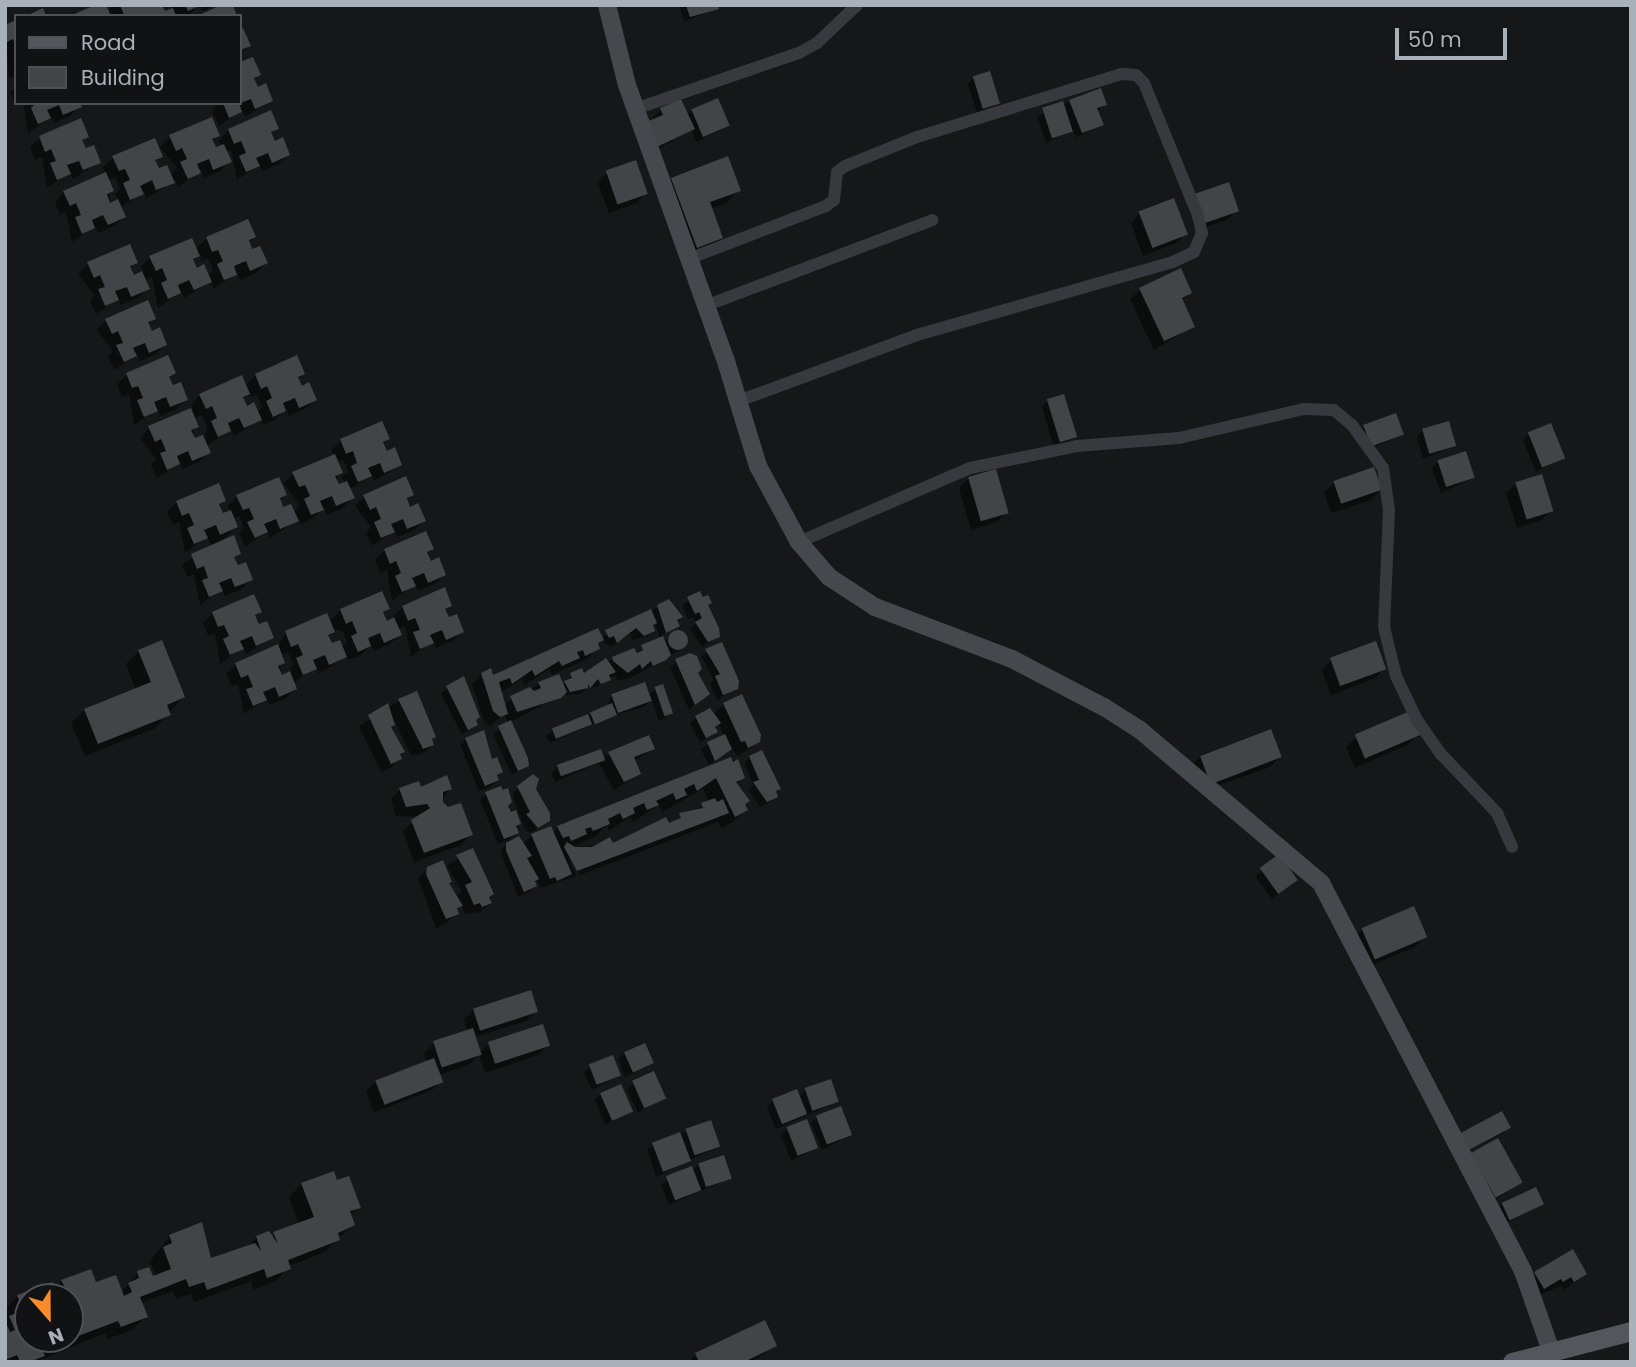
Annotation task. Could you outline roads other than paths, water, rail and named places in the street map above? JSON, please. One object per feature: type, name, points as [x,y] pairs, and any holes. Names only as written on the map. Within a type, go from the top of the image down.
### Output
[{"type":"main road","points":[[1513,1362],[1631,1331]]},
{"type":"street","points":[[607,5],[635,109],[739,401],[758,466],[799,542],[829,576],[874,607],[1012,659],[1104,707],[1140,730],[1314,876],[1331,899],[1445,1127],[1523,1271],[1551,1351]]},
{"type":"street","points":[[635,109],[799,53],[817,43],[857,5]]},
{"type":"street","points":[[688,259],[826,206],[834,200],[837,172],[845,166],[917,137],[1122,74],[1136,75],[1144,83],[1197,213],[1202,233],[1194,252],[1173,262],[917,335],[739,401]]},
{"type":"street","points":[[705,306],[932,220]]},
{"type":"street","points":[[799,542],[970,468],[1077,446],[1179,438],[1304,408],[1334,410],[1352,425],[1383,468],[1389,510],[1384,626],[1396,676],[1417,720],[1440,753],[1497,813],[1512,847]]}]
